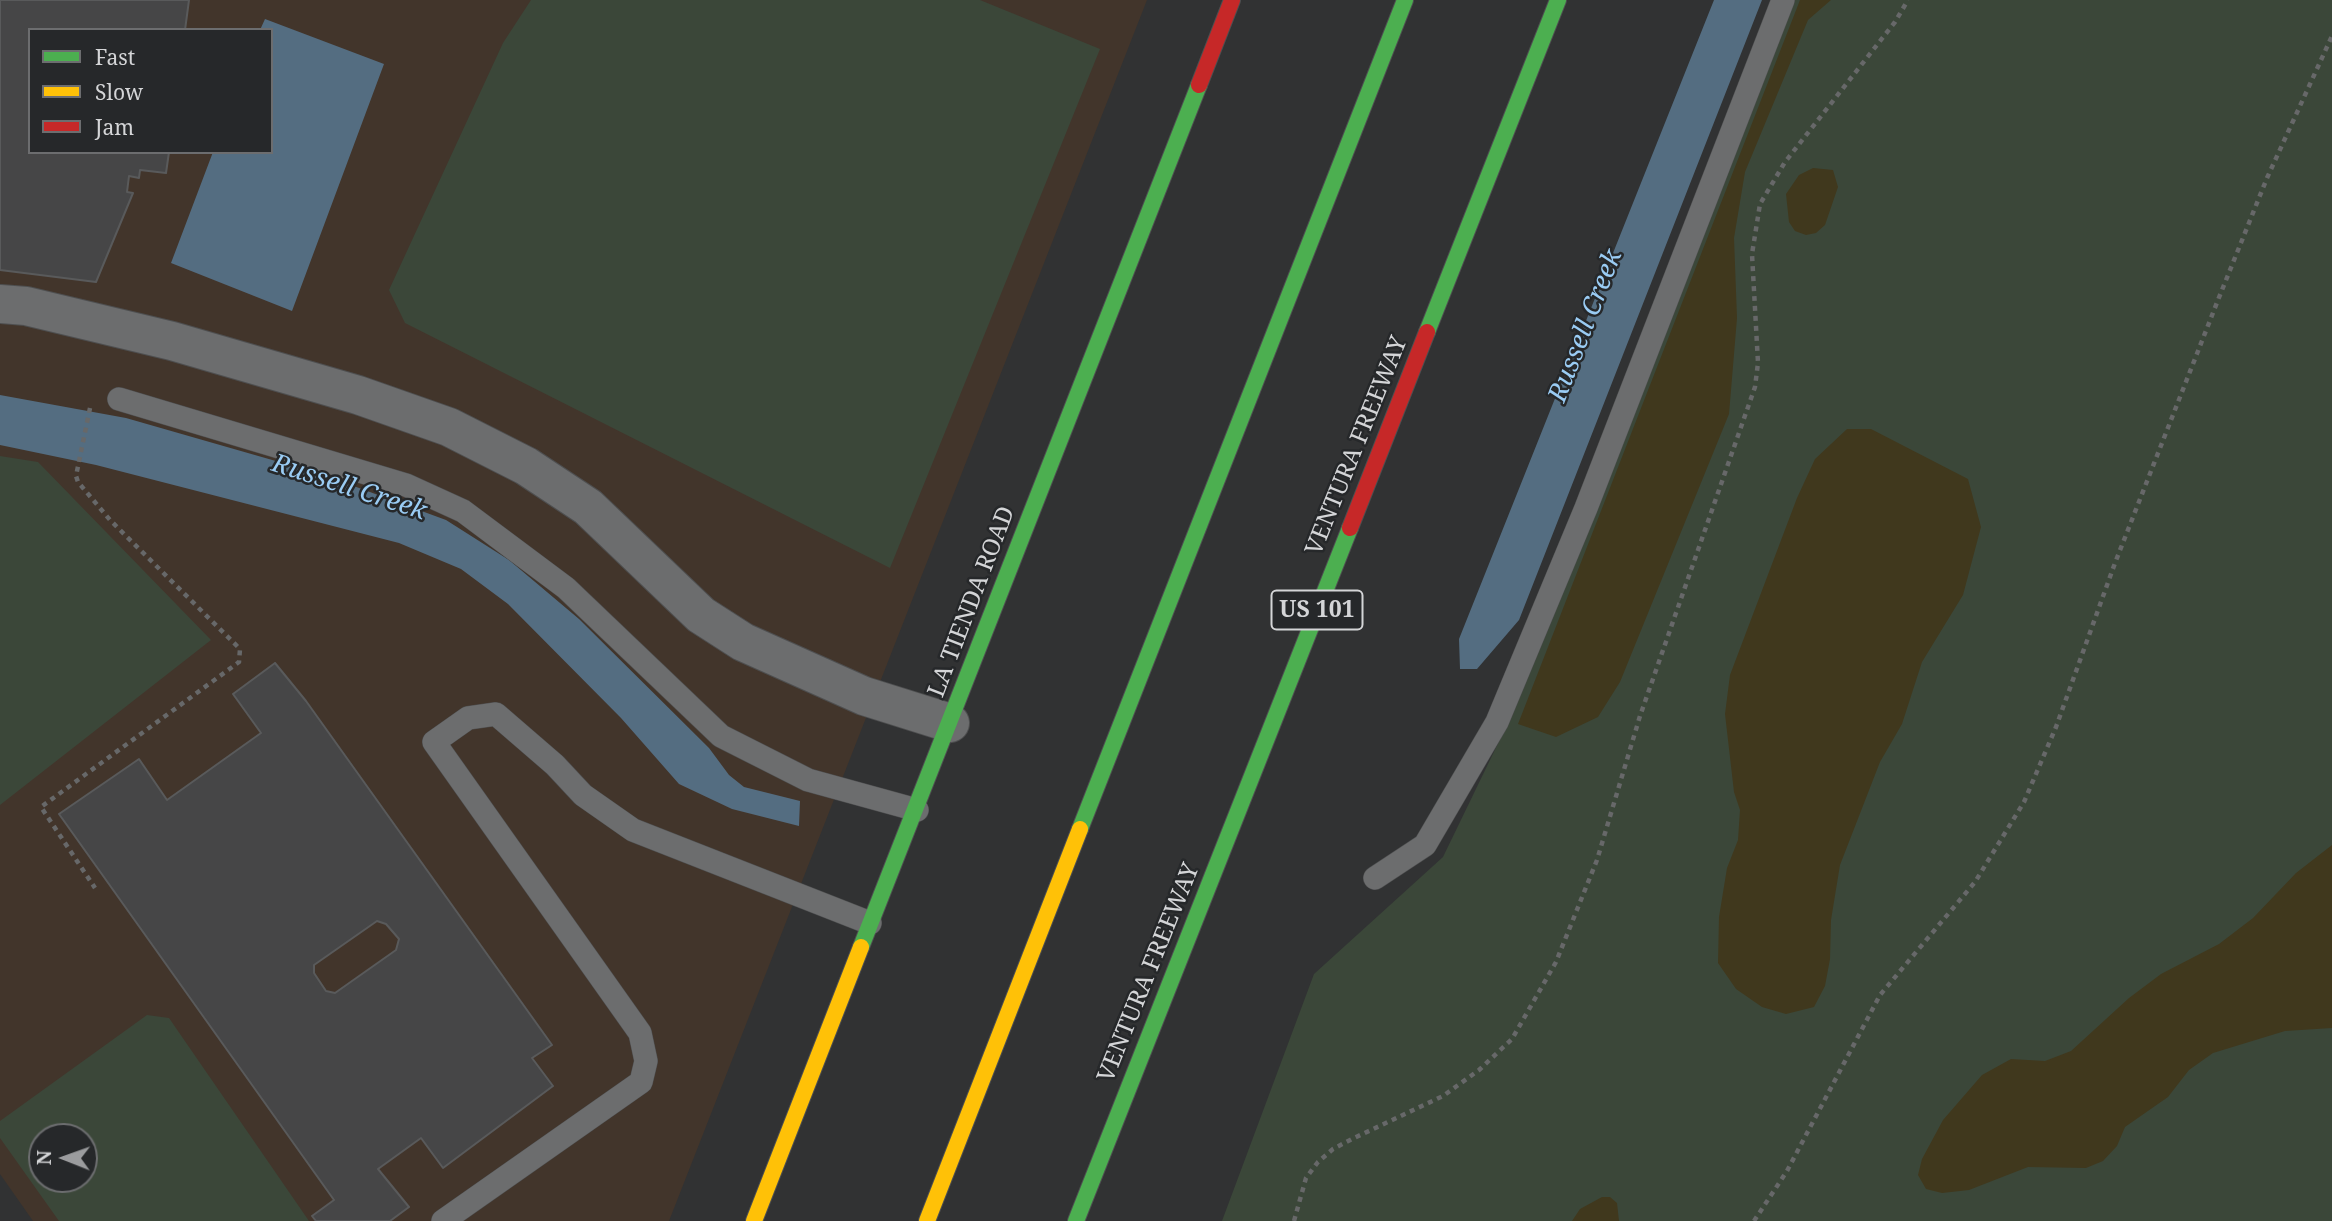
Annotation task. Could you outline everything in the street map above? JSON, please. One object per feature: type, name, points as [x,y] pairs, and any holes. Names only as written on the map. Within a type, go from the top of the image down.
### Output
[{"type":"main road","name":"LA TIENDA ROAD","points":[[754,1221],[1231,0]]},
{"type":"main road","points":[[927,1221],[1405,0]]},
{"type":"main road","name":"VENTURA FREEWAY","points":[[1076,1221],[1558,0]]},
{"type":"street","points":[[0,303],[26,306],[172,341],[358,395],[449,427],[527,466],[588,507],[701,615],[743,642],[864,696],[950,723]]},
{"type":"lane","points":[[1375,878],[1425,845],[1497,722],[1586,508],[1783,0]]},
{"type":"lane","points":[[119,399],[406,485],[463,511],[566,588],[721,736],[808,780],[916,810]]},
{"type":"lane","points":[[443,1221],[641,1082],[646,1061],[640,1033],[434,743],[468,718],[496,714],[555,765],[583,795],[633,831],[870,923]]},
{"type":"path","points":[[1294,1221],[1306,1178],[1318,1162],[1342,1144],[1443,1096],[1479,1070],[1512,1039],[1556,962],[1597,860],[1640,716],[1755,387],[1758,363],[1752,254],[1760,204],[1785,162],[1895,22],[1908,0]]},
{"type":"path","points":[[1754,1221],[1798,1150],[1880,995],[1975,882],[2024,802],[2056,727],[2111,575],[2267,178],[2332,36]]},
{"type":"path","points":[[90,404],[76,476],[110,520],[240,649],[239,662],[41,807],[95,888]]},
{"type":"shaded area","points":[[0,0],[1147,0],[669,1221],[33,1221],[0,1174]]},
{"type":"green space","points":[[531,0],[980,0],[1100,49],[890,568],[405,323],[389,290],[503,43]]},
{"type":"green space","points":[[1791,0],[2332,0],[2332,1221],[1222,1221],[1314,974],[1443,857],[1505,729]]},
{"type":"green space","points":[[0,456],[38,462],[211,640],[0,805]]},
{"type":"green space","points":[[147,1015],[169,1018],[309,1221],[59,1221],[39,1193],[98,1193],[98,1123],[28,1123],[28,1177],[0,1138],[0,1121]]},
{"type":"sand","points":[[1800,0],[1831,0],[1808,20],[1745,172],[1734,238],[1737,318],[1729,414],[1620,682],[1598,717],[1556,737],[1518,724]]},
{"type":"sand","points":[[1813,168],[1833,170],[1838,187],[1825,225],[1816,233],[1806,235],[1795,231],[1789,222],[1786,194],[1799,175]]},
{"type":"sand","points":[[1847,429],[1871,429],[1968,479],[1981,527],[1963,595],[1922,662],[1902,724],[1880,762],[1840,865],[1831,920],[1830,959],[1825,986],[1814,1007],[1786,1014],[1762,1007],[1736,989],[1718,963],[1719,917],[1727,868],[1738,840],[1740,810],[1734,792],[1725,714],[1730,675],[1797,498],[1815,459]]},
{"type":"sand","points":[[2332,845],[2332,1028],[2285,1031],[2213,1053],[2189,1070],[2168,1097],[2125,1127],[2117,1146],[2103,1161],[2086,1168],[2028,1167],[1969,1190],[1942,1193],[1926,1189],[1918,1175],[1922,1159],[1943,1120],[1982,1075],[2011,1059],[2045,1061],[2071,1051],[2129,998],[2161,974],[2219,944],[2253,918],[2296,873]]},
{"type":"sand","points":[[1602,1197],[1610,1197],[1617,1203],[1619,1221],[1572,1221],[1580,1209]]},
{"type":"water","name":"Russell Creek","points":[[1714,0],[1762,0],[1519,620],[1477,669],[1460,669],[1459,639]]},
{"type":"water","points":[[265,19],[384,64],[292,311],[171,263],[212,154],[273,154],[273,28],[261,28]]},
{"type":"water","name":"Russell Creek","points":[[0,395],[126,418],[321,474],[446,520],[509,560],[579,619],[709,748],[729,775],[744,787],[800,801],[799,826],[732,809],[679,784],[621,718],[508,604],[461,569],[399,543],[96,465],[0,445]]},
{"type":"building","points":[[0,0],[189,0],[185,28],[28,28],[28,154],[169,154],[166,173],[140,170],[139,178],[129,176],[127,192],[133,193],[96,282],[0,270]]},
{"type":"building","points":[[275,663],[306,701],[552,1045],[532,1058],[553,1086],[443,1168],[421,1138],[378,1169],[409,1207],[390,1221],[316,1221],[312,1216],[334,1200],[59,814],[139,759],[167,800],[261,733],[233,694]],"holes":[[[377,921],[386,924],[399,939],[396,950],[335,993],[326,991],[314,973],[314,965]]]},
{"type":"traffic: fast","points":[[1080,829],[1405,0]]},
{"type":"traffic: fast","points":[[1427,332],[1558,0]]},
{"type":"traffic: fast","points":[[861,947],[1199,85]]},
{"type":"traffic: fast","points":[[1076,1221],[1350,528]]},
{"type":"traffic: slow","points":[[927,1221],[1080,829]]},
{"type":"traffic: slow","points":[[754,1221],[861,947]]},
{"type":"traffic: jam","points":[[1199,85],[1232,0]]},
{"type":"traffic: jam","points":[[1350,528],[1427,332]]}]
